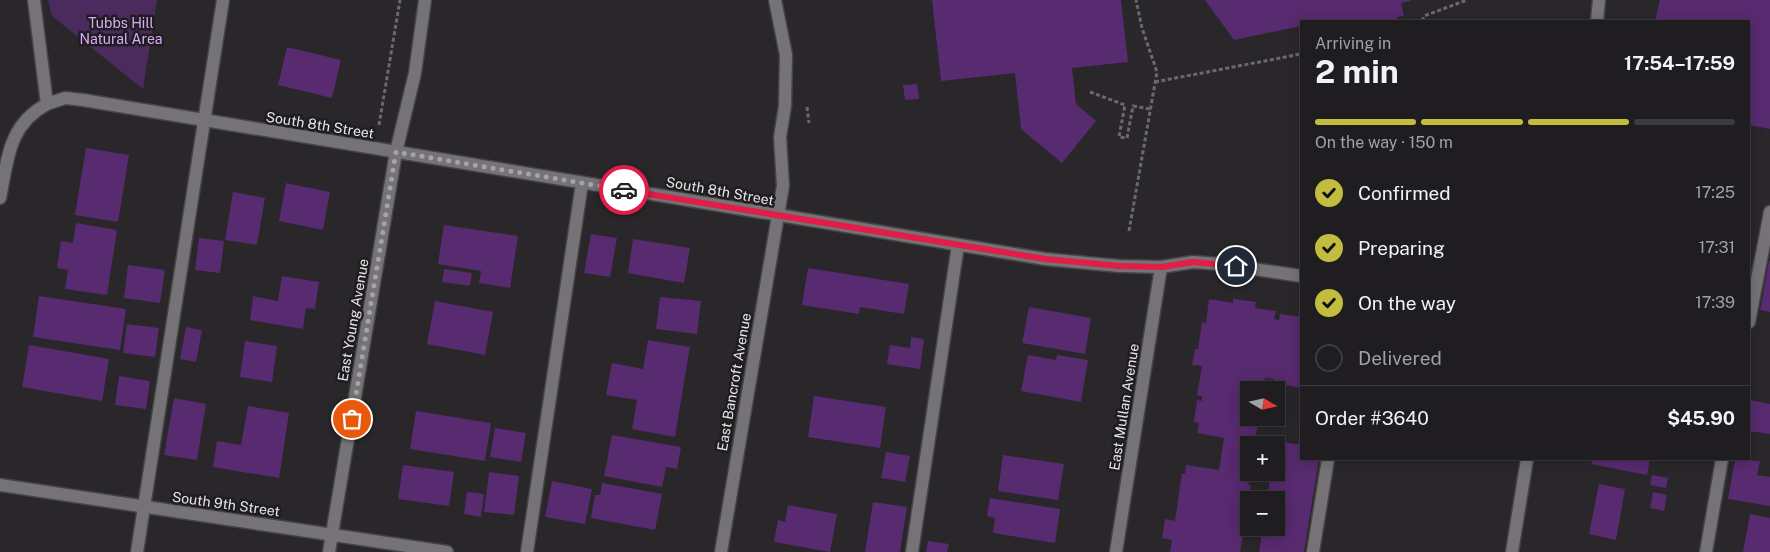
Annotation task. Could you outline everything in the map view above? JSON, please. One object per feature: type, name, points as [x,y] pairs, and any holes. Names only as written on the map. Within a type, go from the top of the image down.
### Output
[{"type":"street","points":[[0,198],[10,145],[18,127],[31,112],[47,104],[34,0]]},
{"type":"street","points":[[137,552],[223,0]]},
{"type":"street","name":"East Young Avenue","points":[[329,552],[396,152],[413,82],[425,0]]},
{"type":"street","name":"East Bancroft Avenue","points":[[721,552],[783,186],[780,137],[785,106],[786,55],[775,0]]},
{"type":"street","points":[[1597,20],[1599,0]]},
{"type":"street","name":"South 8th Street","points":[[47,104],[65,98],[82,100],[1045,259],[1119,266],[1162,267],[1193,262],[1211,263],[1300,276]]},
{"type":"street","points":[[526,552],[582,183]]},
{"type":"street","points":[[1750,317],[1770,212]]},
{"type":"street","points":[[912,552],[958,245]]},
{"type":"street","name":"East Mullan Avenue","points":[[1116,552],[1162,267]]},
{"type":"street","points":[[1313,552],[1328,460]]},
{"type":"street","points":[[1512,552],[1527,460]]},
{"type":"street","points":[[1706,552],[1722,460]]},
{"type":"street","name":"South 9th Street","points":[[0,485],[447,552]]},
{"type":"path","points":[[375,149],[400,0]]},
{"type":"path","points":[[1129,231],[1157,72],[1142,28],[1136,0]]},
{"type":"path","points":[[1422,20],[1424,16],[1467,0]]},
{"type":"path","points":[[1155,82],[1300,54]]},
{"type":"path","points":[[1090,92],[1126,105],[1120,137],[1127,138],[1133,106],[1150,109]]},
{"type":"green space","name":"Tubbs Hill Natural Area","points":[[48,0],[157,0],[143,89],[52,16]]},
{"type":"building","points":[[932,0],[1121,0],[1128,62],[1072,68],[1076,104],[1096,121],[1062,163],[1021,129],[1015,73],[941,81]]},
{"type":"building","points":[[1205,0],[1411,0],[1401,3],[1404,16],[1397,17],[1398,20],[1300,20],[1300,26],[1234,40]]},
{"type":"building","points":[[1660,0],[1770,0],[1770,129],[1750,125],[1750,20],[1655,20]]},
{"type":"building","points":[[287,47],[341,60],[332,98],[278,85]]},
{"type":"building","points":[[917,84],[919,99],[905,100],[903,85]]},
{"type":"building","points":[[86,148],[129,155],[118,222],[75,215]]},
{"type":"building","points":[[286,183],[330,192],[323,230],[279,221]]},
{"type":"building","points":[[233,192],[265,198],[257,245],[225,240]]},
{"type":"building","points":[[76,223],[117,230],[107,295],[65,289],[68,270],[57,268],[61,241],[73,243]]},
{"type":"building","points":[[444,225],[518,236],[510,288],[479,283],[481,271],[438,264]]},
{"type":"building","points":[[591,234],[617,238],[610,277],[584,273]]},
{"type":"building","points":[[199,238],[224,241],[220,273],[195,270]]},
{"type":"building","points":[[633,239],[690,248],[684,283],[628,273]]},
{"type":"building","points":[[1770,261],[1770,312],[1760,310]]},
{"type":"building","points":[[128,265],[165,270],[160,303],[124,298]]},
{"type":"building","points":[[808,268],[909,284],[904,314],[860,307],[859,314],[802,305]]},
{"type":"building","points":[[444,269],[472,273],[470,286],[442,282]]},
{"type":"building","points":[[282,276],[319,282],[315,309],[306,308],[303,329],[250,320],[253,296],[278,301]]},
{"type":"building","points":[[39,296],[126,309],[120,350],[33,337]]},
{"type":"building","points":[[660,297],[701,301],[697,334],[656,329]]},
{"type":"building","points":[[1209,299],[1233,303],[1233,299],[1256,302],[1255,308],[1276,311],[1274,319],[1279,320],[1280,314],[1300,317],[1300,388],[1285,385],[1285,381],[1274,381],[1274,379],[1265,378],[1265,381],[1240,381],[1240,426],[1258,426],[1256,436],[1240,436],[1240,481],[1249,481],[1248,485],[1251,485],[1250,491],[1240,491],[1240,536],[1243,536],[1240,552],[1170,552],[1172,540],[1162,538],[1165,519],[1175,521],[1182,473],[1185,474],[1186,465],[1219,470],[1224,438],[1197,433],[1199,423],[1194,422],[1197,400],[1202,401],[1202,396],[1197,395],[1202,366],[1192,365],[1195,349],[1198,349],[1202,322],[1206,323]]},
{"type":"building","points":[[435,301],[493,312],[485,355],[427,344]]},
{"type":"building","points":[[1029,307],[1091,318],[1085,354],[1022,343]]},
{"type":"building","points":[[127,324],[159,328],[155,357],[123,353]]},
{"type":"building","points":[[186,327],[202,330],[196,362],[180,359]]},
{"type":"building","points":[[911,337],[924,339],[920,369],[887,364],[890,345],[910,348]]},
{"type":"building","points":[[648,340],[690,347],[675,437],[632,429],[637,400],[606,395],[612,363],[643,369]]},
{"type":"building","points":[[245,341],[277,346],[272,382],[240,377]]},
{"type":"building","points":[[29,345],[109,359],[102,401],[22,387]]},
{"type":"building","points":[[1028,355],[1056,360],[1057,355],[1088,360],[1081,402],[1021,391]]},
{"type":"building","points":[[119,376],[150,381],[146,409],[115,405]]},
{"type":"building","points":[[814,396],[886,407],[880,448],[808,437]]},
{"type":"building","points":[[174,398],[206,404],[197,460],[164,455]]},
{"type":"building","points":[[1750,400],[1770,404],[1770,434],[1750,431]]},
{"type":"building","points":[[248,406],[289,413],[279,478],[213,467],[217,441],[241,445]]},
{"type":"building","points":[[416,411],[491,423],[485,461],[410,449]]},
{"type":"building","points":[[495,428],[526,433],[521,462],[490,457]]},
{"type":"building","points":[[612,435],[681,447],[677,469],[666,467],[662,487],[604,476]]},
{"type":"building","points":[[1285,442],[1300,445],[1300,460],[1319,460],[1304,552],[1259,552],[1262,536],[1285,536],[1285,491],[1268,491],[1270,481],[1285,481]]},
{"type":"building","points":[[886,452],[910,456],[905,482],[881,478]]},
{"type":"building","points":[[1003,455],[1064,464],[1058,500],[998,491]]},
{"type":"building","points":[[1593,460],[1650,460],[1647,475],[1591,464]]},
{"type":"building","points":[[1735,460],[1760,461],[1757,475],[1770,477],[1770,506],[1728,499]]},
{"type":"building","points":[[403,465],[454,472],[449,506],[398,499]]},
{"type":"building","points":[[489,472],[519,476],[514,515],[484,512]]},
{"type":"building","points":[[1652,475],[1668,478],[1666,488],[1650,485]]},
{"type":"building","points":[[552,481],[592,489],[585,524],[545,517]]},
{"type":"building","points":[[602,483],[662,494],[655,530],[591,518],[595,495],[600,495]]},
{"type":"building","points":[[1599,484],[1625,489],[1616,540],[1589,534]]},
{"type":"building","points":[[467,492],[484,494],[481,517],[464,514]]},
{"type":"building","points":[[1653,492],[1667,495],[1664,511],[1650,508]]},
{"type":"building","points":[[990,498],[1060,509],[1055,543],[993,533],[995,518],[987,516]]},
{"type":"building","points":[[873,502],[907,507],[900,552],[865,552]]},
{"type":"building","points":[[788,505],[837,514],[830,552],[774,542],[778,520],[785,522]]},
{"type":"building","points":[[1750,514],[1770,518],[1770,552],[1743,552]]},
{"type":"building","points":[[928,541],[949,544],[947,552],[926,552]]},
{"type":"way so far","points":[[352,419],[396,152],[624,190]]},
{"type":"route","points":[[624,190],[1045,259],[1119,266],[1162,267],[1193,262],[1236,266]]}]
